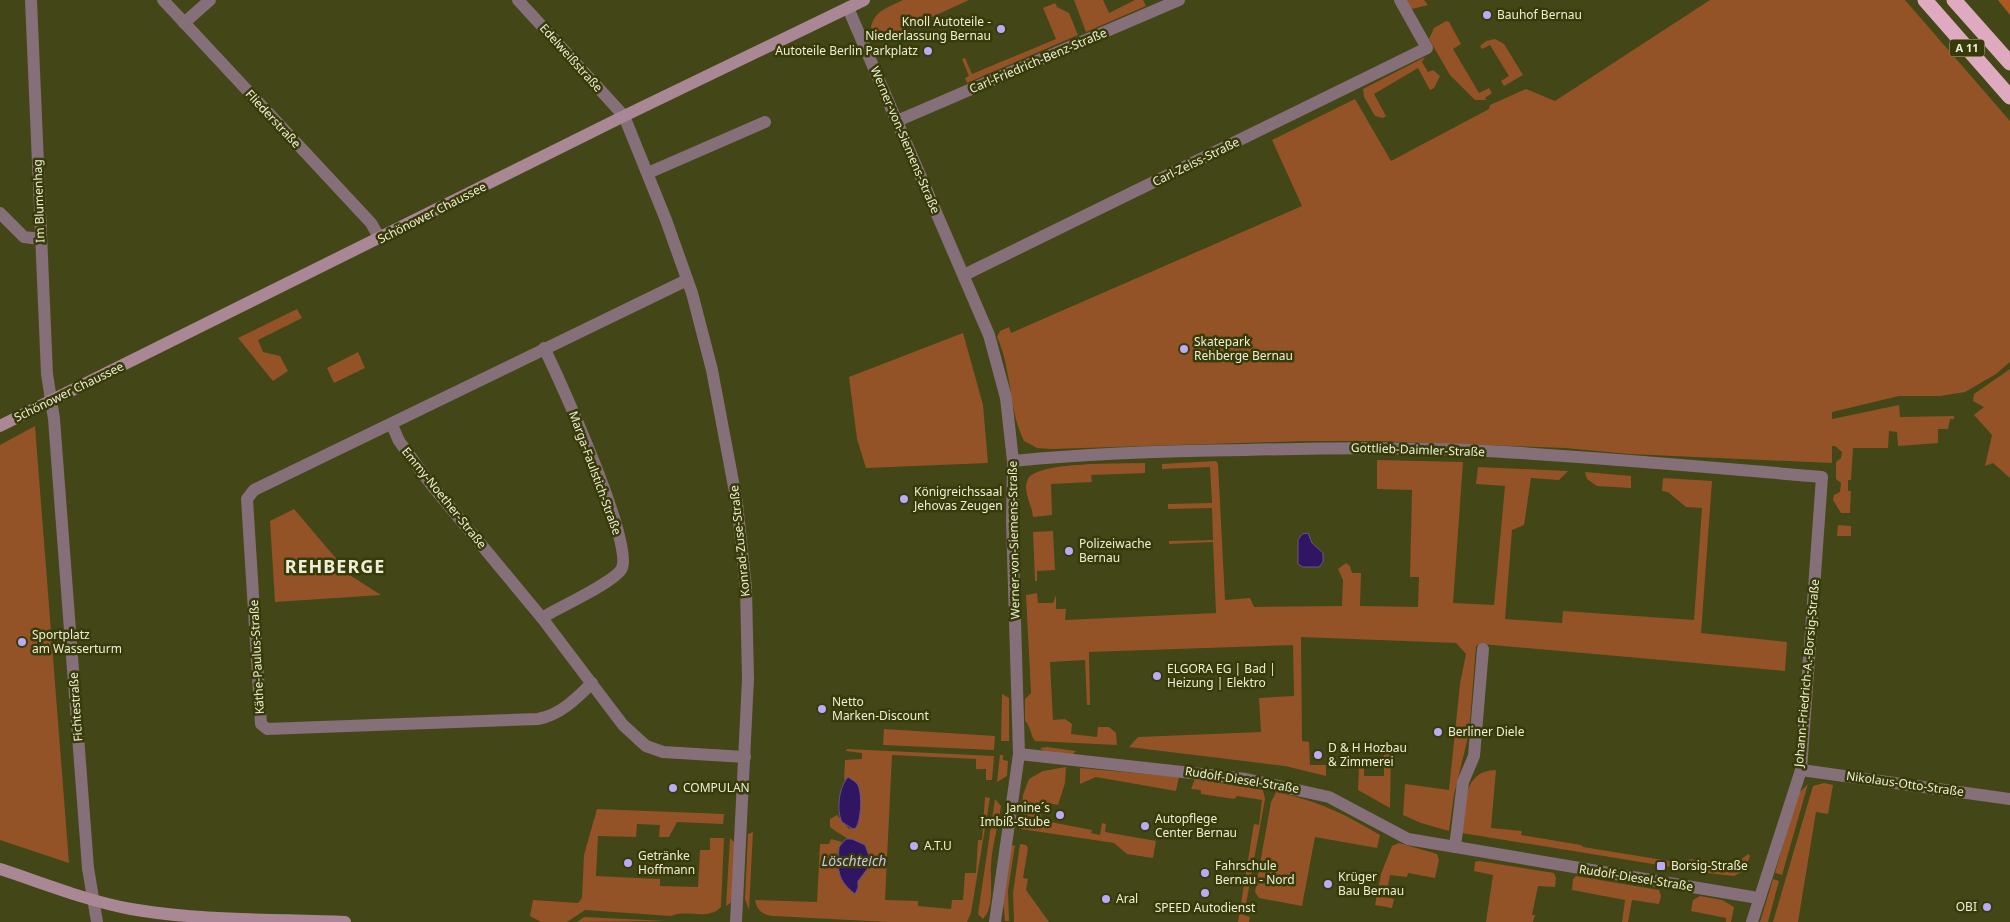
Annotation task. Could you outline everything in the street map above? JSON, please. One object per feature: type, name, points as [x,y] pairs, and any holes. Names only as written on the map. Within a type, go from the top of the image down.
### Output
[{"type":"highway","name":"A 11","points":[[1925,0],[2010,97]]},
{"type":"highway","name":"A 11","points":[[1954,0],[2010,63]]},
{"type":"main road","name":"Schönower Chaussee","points":[[0,426],[380,239],[624,116],[864,0]]},
{"type":"main road","points":[[0,869],[93,900],[185,918],[345,922]]},
{"type":"street","name":"Im Blumenhag","points":[[31,0],[40,240],[46,364],[50,401]]},
{"type":"street","name":"Fliederstraße","points":[[163,0],[371,223],[380,239]]},
{"type":"street","points":[[184,24],[210,0]]},
{"type":"street","name":"Edelweißstraße","points":[[518,0],[624,116]]},
{"type":"street","name":"Carl-Friedrich-Benz-Straße","points":[[897,120],[1179,0]]},
{"type":"street","name":"Carl-Zeiss-Straße","points":[[964,275],[1427,48],[1400,0]]},
{"type":"street","name":"Werner-von-Siemens-Straße","points":[[848,8],[964,275],[989,335],[1001,375],[1013,461],[1012,521],[1019,754],[995,922]]},
{"type":"street","name":"Konrad-Zuse-Straße","points":[[624,116],[648,173],[687,280],[712,370],[737,503],[746,588],[748,679],[736,922]]},
{"type":"street","points":[[648,173],[765,122]]},
{"type":"street","points":[[0,213],[24,237],[40,240]]},
{"type":"street","points":[[392,424],[544,348],[687,280]]},
{"type":"street","name":"Marga-Faulstich-Straße","points":[[542,618],[610,580],[621,570],[623,560],[616,528],[584,435],[544,348]]},
{"type":"street","name":"Fichtestraße","points":[[50,401],[54,419],[88,868],[97,922]]},
{"type":"street","name":"Emmy-Noether-Straße","points":[[392,424],[399,441],[430,482],[542,618],[623,725],[646,746],[663,752],[745,757]]},
{"type":"street","name":"Käthe-Paulus-Straße","points":[[392,424],[254,490],[247,498],[261,724],[267,730],[538,719],[550,717],[559,712],[592,683]]},
{"type":"street","name":"Gottlieb-Daimler-Straße","points":[[1013,461],[1068,455],[1154,451],[1362,448],[1469,450],[1594,458],[1822,477]]},
{"type":"street","name":"Johann-Friedrich-A.-Borsig-Straße","points":[[1752,922],[1758,898],[1800,770],[1822,477]]},
{"type":"street","points":[[1454,847],[1463,782],[1474,756],[1483,649]]},
{"type":"street","name":"Rudolf-Diesel-Straße","points":[[1019,754],[1246,779],[1317,793],[1346,805],[1408,839],[1758,898]]},
{"type":"street","name":"Nikolaus-Otto-Straße","points":[[1800,770],[2010,799]]},
{"type":"shaded area","points":[[903,0],[969,0],[878,42],[871,27],[873,21],[883,10]]},
{"type":"shaded area","points":[[1074,0],[1103,0],[1109,13],[1135,0],[1143,0],[1146,6],[1086,32]]},
{"type":"shaded area","points":[[1406,0],[1424,0],[1428,5],[1412,9]]},
{"type":"shaded area","points":[[1710,0],[1905,0],[2010,121],[2010,362],[1996,374],[1965,392],[1940,396],[1899,396],[1832,412],[1832,419],[1899,405],[1900,417],[1954,416],[1954,419],[1950,419],[1948,429],[1938,429],[1938,443],[1898,446],[1897,432],[1889,431],[1888,448],[1853,448],[1851,480],[1848,480],[1848,491],[1851,491],[1850,513],[1841,513],[1833,500],[1834,495],[1840,492],[1841,483],[1836,479],[1836,462],[1841,458],[1842,452],[1835,446],[1832,446],[1832,463],[1629,454],[1565,448],[1375,441],[1307,441],[1051,449],[1037,448],[1024,441],[1019,430],[1002,349],[997,337],[1000,331],[1009,327],[1011,333],[1302,206],[1272,140],[1355,99],[1391,161],[1489,109],[1490,105],[1526,89],[1555,101]]},
{"type":"shaded area","points":[[1998,0],[2010,0],[2010,15]]},
{"type":"shaded area","points":[[1055,3],[1057,7],[1069,13],[1078,35],[967,83],[965,78],[969,76],[962,59],[965,58],[972,74],[1056,39],[1043,8]]},
{"type":"shaded area","points":[[1446,21],[1449,22],[1461,44],[1453,49],[1479,93],[1489,88],[1492,93],[1485,98],[1486,100],[1475,100],[1450,75],[1429,39],[1434,28]]},
{"type":"shaded area","points":[[1495,39],[1504,44],[1523,75],[1504,86],[1501,81],[1509,76],[1490,45],[1482,49],[1480,46],[1486,41]]},
{"type":"shaded area","points":[[1425,57],[1422,62],[1428,72],[1433,70],[1440,76],[1434,88],[1430,90],[1418,68],[1374,94],[1386,116],[1383,118],[1375,116],[1364,97],[1363,89]]},
{"type":"shaded area","points":[[297,309],[302,318],[258,340],[263,352],[280,356],[288,371],[273,381],[238,338]]},
{"type":"shaded area","points":[[963,333],[983,405],[988,463],[866,468],[857,439],[849,377]]},
{"type":"shaded area","points":[[358,352],[365,368],[334,383],[327,368]]},
{"type":"shaded area","points":[[2010,369],[2010,478],[1993,463],[1985,466],[1992,435],[1974,415],[1984,407],[1973,401],[1974,394]]},
{"type":"shaded area","points":[[35,426],[69,863],[0,840],[0,445]]},
{"type":"shaded area","points":[[1377,460],[1463,462],[1453,603],[1494,605],[1505,486],[1476,484],[1478,467],[1568,471],[1559,480],[1531,478],[1524,525],[1512,530],[1505,619],[1562,623],[1563,611],[1694,620],[1702,508],[1686,507],[1668,492],[1662,491],[1663,478],[1712,481],[1701,633],[1787,642],[1785,671],[1481,644],[1476,646],[1469,733],[1454,795],[1449,831],[1421,823],[1403,815],[1405,784],[1449,790],[1460,684],[1466,654],[1456,643],[1301,637],[1302,741],[1309,742],[1310,765],[1326,765],[1326,776],[1285,766],[1129,747],[1138,737],[1261,732],[1259,698],[1294,696],[1293,645],[1089,652],[1090,705],[1087,705],[1085,660],[1050,662],[1053,720],[1065,719],[1072,724],[1071,734],[1097,737],[1098,727],[1109,727],[1116,733],[1117,745],[1035,741],[1025,721],[1025,699],[1031,693],[1026,595],[1037,593],[1038,603],[1053,603],[1056,595],[1056,609],[1066,609],[1065,620],[1216,613],[1213,542],[1169,544],[1169,541],[1213,540],[1212,508],[1168,509],[1168,504],[1212,503],[1210,467],[1162,469],[1162,464],[1216,461],[1218,464],[1225,600],[1250,598],[1254,607],[1342,606],[1343,580],[1338,569],[1346,563],[1350,566],[1352,573],[1361,573],[1360,606],[1418,607],[1419,577],[1410,577],[1412,490],[1377,489]]},
{"type":"shaded area","points":[[1145,463],[1145,473],[1091,475],[1092,482],[1051,484],[1052,515],[1033,517],[1026,484],[1028,479],[1035,473],[1063,466]]},
{"type":"shaded area","points":[[1585,472],[1631,476],[1631,488],[1597,486],[1587,479]]},
{"type":"shaded area","points":[[294,509],[351,576],[381,595],[275,602],[270,521]]},
{"type":"shaded area","points":[[1838,525],[1851,526],[1851,536],[1837,536]]},
{"type":"shaded area","points":[[1053,531],[1055,570],[1037,571],[1037,581],[1035,581],[1033,532]]},
{"type":"shaded area","points":[[1002,694],[1009,698],[1009,741],[1001,741]]},
{"type":"shaded area","points":[[884,729],[995,736],[994,750],[883,745]]},
{"type":"shaded area","points":[[1047,747],[1076,751],[1072,755],[1045,752],[1040,748]]},
{"type":"shaded area","points":[[847,749],[994,756],[992,780],[986,780],[986,769],[976,769],[976,759],[892,755],[885,900],[918,901],[918,906],[951,909],[952,900],[963,900],[965,873],[976,873],[978,840],[982,840],[985,797],[990,798],[971,913],[967,922],[888,922],[774,916],[767,915],[759,910],[755,900],[817,902],[820,844],[829,844],[831,839],[842,842],[837,856],[837,863],[841,877],[854,893],[858,888],[858,882],[872,863],[865,845],[847,838],[830,827],[830,819],[837,815],[849,829],[858,825],[859,821],[860,789],[845,779],[844,781],[845,760],[862,759],[862,753],[846,751]]},
{"type":"shaded area","points":[[1384,752],[1391,752],[1390,808],[1358,790],[1359,768],[1364,768],[1364,776],[1384,776]]},
{"type":"shaded area","points":[[1000,755],[1003,755],[1003,760],[1008,761],[1007,776],[997,782]]},
{"type":"shaded area","points":[[1066,767],[1065,783],[1058,805],[1043,802],[1040,820],[1092,830],[1091,833],[1100,835],[1102,823],[1106,824],[1105,832],[1156,841],[1153,858],[1127,854],[1114,843],[1021,829],[1023,795],[1029,779],[1043,771]]},
{"type":"shaded area","points":[[1080,768],[1179,777],[1176,791],[1096,777],[1080,784]]},
{"type":"shaded area","points":[[1496,770],[1491,828],[1522,831],[1521,835],[1688,864],[1689,859],[1734,865],[1748,854],[1750,856],[1745,870],[1734,876],[1707,873],[1708,869],[1697,867],[1696,871],[1462,833],[1465,802],[1471,784],[1476,777],[1485,772]]},
{"type":"shaded area","points":[[1195,779],[1263,790],[1265,799],[1244,915],[1250,917],[1249,922],[1238,922],[1253,829],[1254,824],[1259,825],[1262,800],[1237,796],[1234,799],[1201,794],[1201,790],[1191,789]]},
{"type":"shaded area","points":[[1824,783],[1833,785],[1828,814],[1816,812],[1798,922],[1773,922],[1813,786]]},
{"type":"shaded area","points":[[1808,784],[1782,875],[1775,873],[1796,800],[1800,792]]},
{"type":"shaded area","points":[[1276,792],[1305,799],[1330,809],[1380,835],[1377,848],[1315,837],[1302,906],[1259,898],[1255,892],[1271,802]]},
{"type":"shaded area","points":[[995,799],[1001,806],[991,865],[991,901],[987,914],[983,919],[978,914]]},
{"type":"shaded area","points":[[597,809],[724,814],[723,824],[677,822],[669,837],[659,837],[660,825],[637,824],[636,837],[598,836],[596,876],[660,879],[660,886],[698,887],[700,850],[710,850],[710,838],[724,838],[721,907],[710,913],[677,914],[671,916],[585,910],[567,922],[541,922],[530,916],[533,900],[578,903],[582,898],[584,855]]},
{"type":"shaded area","points":[[753,832],[749,910],[745,899],[748,834]]},
{"type":"shaded area","points":[[730,838],[735,843],[732,902],[726,906]]},
{"type":"shaded area","points":[[1399,843],[1437,854],[1439,860],[1435,878],[1408,873],[1407,877],[1390,875],[1386,897],[1394,899],[1392,908],[1375,905],[1381,874],[1392,846]]},
{"type":"shaded area","points":[[1020,844],[1026,845],[1028,848],[1023,878],[1028,879],[1026,890],[1049,922],[1014,922],[1013,893]]},
{"type":"shaded area","points":[[1015,845],[1008,890],[1009,921],[1005,921],[1003,900],[1011,846]]},
{"type":"shaded area","points":[[1479,861],[1554,873],[1556,878],[1555,887],[1538,886],[1532,915],[1535,915],[1533,922],[1486,922],[1493,875],[1474,871],[1475,862]]},
{"type":"shaded area","points":[[1576,876],[1659,890],[1661,896],[1659,904],[1632,900],[1628,922],[1622,922],[1625,900],[1572,890],[1573,879]]},
{"type":"shaded area","points":[[1773,879],[1779,881],[1768,922],[1760,922]]},
{"type":"shaded area","points":[[1700,896],[1722,900],[1734,907],[1731,922],[1726,922],[1726,918],[1691,911],[1693,900]]},
{"type":"shaded area","points":[[584,917],[668,921],[577,922]]},
{"type":"water","points":[[1308,533],[1312,543],[1323,553],[1323,562],[1319,567],[1303,567],[1298,564],[1298,540],[1302,534]]},
{"type":"water","name":"Löschteich","points":[[848,777],[857,784],[861,797],[859,819],[856,828],[853,829],[842,822],[839,811],[842,787]]},
{"type":"water","name":"Löschteich","points":[[846,839],[852,839],[865,845],[872,863],[858,881],[858,888],[855,894],[844,884],[839,874],[839,847]]},
{"type":"place","name":"Bauhof Bernau","points":[[1487,15]]},
{"type":"place","name":"Knoll Autoteile - Niederlassung Bernau","points":[[1001,29]]},
{"type":"place","name":"Autoteile Berlin Parkplatz","points":[[928,51]]},
{"type":"place","name":"Skatepark Rehberge Bernau","points":[[1184,349]]},
{"type":"place","name":"Königreichssaal Jehovas Zeugen","points":[[904,499]]},
{"type":"place","name":"Polizeiwache Bernau","points":[[1069,551]]},
{"type":"place","name":"Sportplatz am Wasserturm","points":[[22,642]]},
{"type":"place","name":"ELGORA EG | Bad | Heizung | Elektro","points":[[1157,676]]},
{"type":"place","name":"Netto Marken-Discount","points":[[822,709]]},
{"type":"place","name":"Berliner Diele","points":[[1438,732]]},
{"type":"place","name":"D & H Hozbau & Zimmerei","points":[[1318,755]]},
{"type":"place","name":"COMPULAN","points":[[673,788]]},
{"type":"place","name":"Janine´s Imbiß-Stube","points":[[1060,815]]},
{"type":"place","name":"Autopflege Center Bernau","points":[[1145,826]]},
{"type":"place","name":"A.T.U","points":[[914,846]]},
{"type":"place","name":"Getränke Hoffmann","points":[[628,863]]},
{"type":"place","name":"Borsig-Straße","points":[[1661,866]]},
{"type":"place","name":"Fahrschule Bernau - Nord","points":[[1205,873]]},
{"type":"place","name":"Krüger Bau Bernau","points":[[1328,884]]},
{"type":"place","name":"SPEED Autodienst","points":[[1205,893]]},
{"type":"place","name":"Aral","points":[[1106,899]]},
{"type":"place","name":"OBI","points":[[1987,907]]},
{"type":"district","name":"REHBERGE","points":[[335,567]]}]
